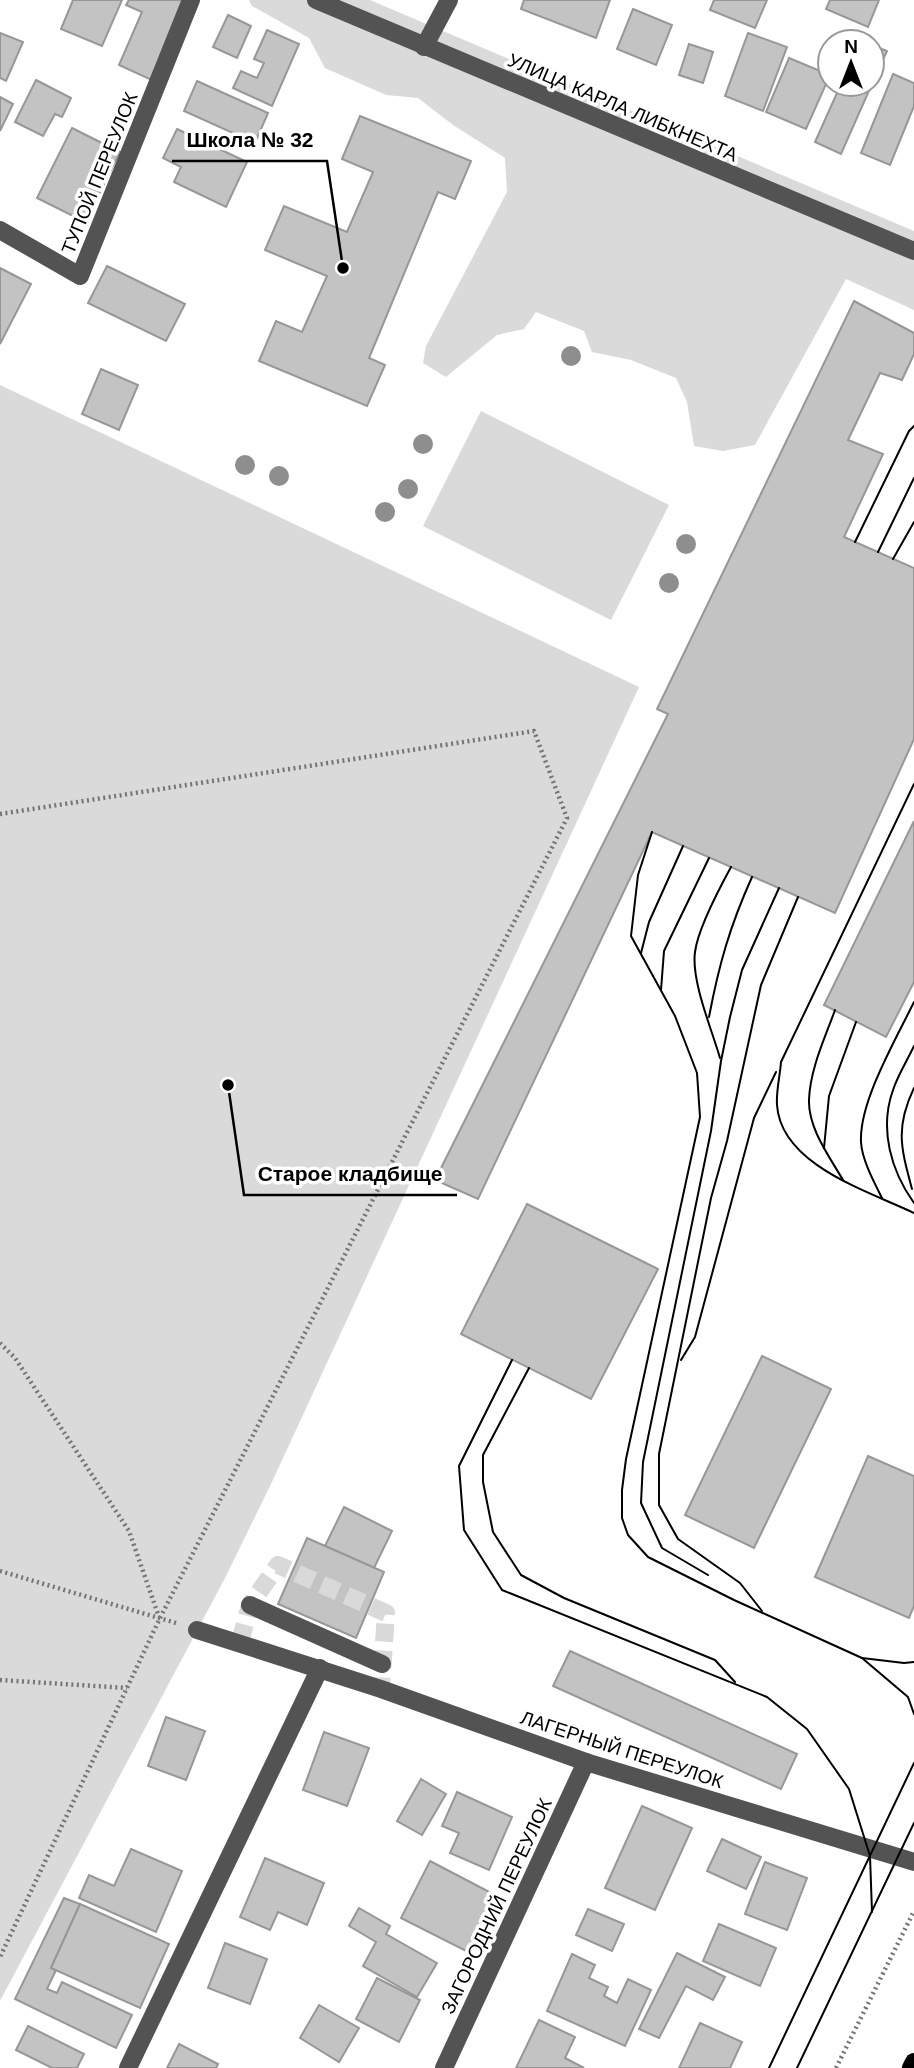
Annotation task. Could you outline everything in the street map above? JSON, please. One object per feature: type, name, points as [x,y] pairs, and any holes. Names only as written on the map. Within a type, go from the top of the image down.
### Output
[{"type":"main road","points":[[911,2068],[914,2062]]},
{"type":"street","name":"ТУПОЙ ПЕРЕУЛОК","points":[[0,230],[80,276],[191,0]]},
{"type":"street","name":"УЛИЦА КАРЛА ЛИБКНЕХТА","points":[[316,0],[914,251]]},
{"type":"street","points":[[424,47],[449,0]]},
{"type":"street","points":[[250,1605],[382,1664]]},
{"type":"street","name":"ЛАГЕРНЫЙ ПЕРЕУЛОК","points":[[197,1630],[320,1668],[586,1762],[914,1862]]},
{"type":"street","points":[[128,2068],[320,1668]]},
{"type":"street","name":"ЗАГОРОДНИЙ ПЕРЕУЛОК","points":[[444,2068],[586,1762]]},
{"type":"path","points":[[0,814],[534,731],[567,818],[160,1618],[0,1957]]},
{"type":"path","points":[[0,1343],[15,1358],[129,1531],[160,1618]]},
{"type":"path","points":[[0,1571],[197,1630]]},
{"type":"path","points":[[0,1680],[127,1688]]},
{"type":"path","points":[[836,2068],[914,1911]]},
{"type":"shaded area","points":[[249,0],[370,0],[914,231],[914,310],[846,279],[755,445],[723,451],[694,446],[687,402],[676,378],[631,360],[592,352],[584,331],[536,312],[524,329],[497,335],[446,377],[423,363],[426,346],[507,192],[505,158],[453,125],[418,98],[386,95],[325,68],[309,38],[252,6]]},
{"type":"shaded area","points":[[0,385],[639,687],[272,1482],[225,1578],[0,2001]]},
{"type":"shaded area","points":[[481,411],[669,505],[611,620],[423,526]]},
{"type":"building","points":[[73,0],[122,0],[102,46],[61,29]]},
{"type":"building","points":[[129,0],[190,0],[158,83],[119,65],[142,12],[126,5]]},
{"type":"building","points":[[524,0],[610,0],[596,38],[521,9]]},
{"type":"building","points":[[714,0],[767,0],[755,28],[710,10]]},
{"type":"building","points":[[830,0],[879,0],[868,27],[826,9]]},
{"type":"building","points":[[633,9],[672,25],[656,65],[617,49]]},
{"type":"building","points":[[228,15],[251,26],[237,58],[213,47]]},
{"type":"building","points":[[267,30],[299,44],[272,106],[233,88],[241,71],[257,78],[264,63],[254,59]]},
{"type":"building","points":[[0,33],[23,42],[6,81],[0,78]]},
{"type":"building","points":[[748,33],[787,47],[763,111],[725,96]]},
{"type":"building","points":[[689,44],[713,52],[703,83],[679,75]]},
{"type":"building","points":[[789,58],[816,69],[816,98],[820,98],[806,129],[766,112]]},
{"type":"building","points":[[893,74],[914,83],[914,106],[890,165],[861,153],[883,98],[886,98]]},
{"type":"building","points":[[36,80],[71,98],[62,117],[55,114],[43,136],[15,122]]},
{"type":"building","points":[[197,81],[268,113],[255,143],[184,111]]},
{"type":"building","points":[[0,97],[13,104],[0,131]]},
{"type":"building","points":[[835,98],[866,98],[841,154],[815,142]]},
{"type":"building","points":[[360,116],[471,161],[455,199],[438,192],[369,358],[385,365],[367,406],[259,361],[276,321],[302,332],[327,276],[265,250],[284,206],[347,232],[373,172],[342,159]]},
{"type":"building","points":[[72,128],[120,152],[85,222],[37,198]]},
{"type":"building","points":[[177,129],[247,162],[226,207],[174,182],[181,167],[163,158]]},
{"type":"building","points":[[107,266],[185,304],[166,341],[88,303]]},
{"type":"building","points":[[0,268],[31,284],[0,344]]},
{"type":"building","points":[[854,301],[914,333],[914,354],[902,380],[880,373],[848,440],[883,454],[844,537],[914,568],[914,739],[835,913],[652,832],[478,1199],[435,1180],[668,714],[657,709]]},
{"type":"building","points":[[101,369],[138,385],[119,430],[82,414]]},
{"type":"building","points":[[914,821],[914,982],[886,1037],[824,1005]]},
{"type":"building","points":[[527,1204],[658,1269],[591,1399],[461,1334]]},
{"type":"building","points":[[762,1356],[831,1389],[754,1548],[685,1515]]},
{"type":"building","points":[[868,1456],[914,1476],[914,1606],[909,1618],[815,1577]]},
{"type":"building","points":[[344,1507],[392,1531],[374,1568],[325,1546]]},
{"type":"building","points":[[307,1538],[384,1572],[356,1638],[278,1604]]},
{"type":"building","points":[[570,1651],[797,1754],[781,1789],[553,1686]]},
{"type":"building","points":[[166,1717],[205,1731],[186,1780],[148,1766]]},
{"type":"building","points":[[324,1732],[369,1748],[347,1806],[303,1790]]},
{"type":"building","points":[[421,1779],[446,1794],[422,1835],[397,1821]]},
{"type":"building","points":[[457,1792],[512,1817],[489,1870],[450,1853],[459,1833],[442,1826]]},
{"type":"building","points":[[642,1806],[692,1828],[655,1910],[605,1888]]},
{"type":"building","points":[[722,1839],[761,1857],[746,1889],[707,1871]]},
{"type":"building","points":[[131,1849],[182,1871],[156,1932],[79,1898],[89,1875],[114,1886]]},
{"type":"building","points":[[265,1858],[324,1883],[307,1925],[278,1912],[270,1930],[240,1917]]},
{"type":"building","points":[[430,1861],[497,1896],[468,1952],[401,1918]]},
{"type":"building","points":[[765,1862],[807,1878],[787,1930],[745,1914]]},
{"type":"building","points":[[64,1898],[80,1904],[51,1968],[56,1970],[47,1989],[57,1993],[62,1982],[132,2015],[116,2048],[15,1999]]},
{"type":"building","points":[[80,1904],[169,1944],[140,2008],[51,1968]]},
{"type":"building","points":[[359,1908],[390,1926],[386,1934],[437,1963],[417,1997],[363,1966],[376,1942],[349,1926]]},
{"type":"building","points":[[588,1909],[624,1924],[612,1951],[576,1935]]},
{"type":"building","points":[[719,1924],[776,1948],[760,1986],[703,1961]]},
{"type":"building","points":[[225,1943],[267,1959],[250,2004],[208,1988]]},
{"type":"building","points":[[677,1953],[725,1977],[713,2000],[686,1986],[659,2038],[639,2029]]},
{"type":"building","points":[[572,1954],[595,1965],[589,1978],[608,1987],[604,1996],[617,2003],[628,1979],[651,1990],[625,2046],[547,2011]]},
{"type":"building","points":[[377,1978],[420,2000],[399,2042],[356,2019]]},
{"type":"building","points":[[319,2005],[359,2028],[339,2062],[300,2038]]},
{"type":"building","points":[[539,2020],[575,2037],[565,2058],[584,2068],[516,2068]]},
{"type":"building","points":[[700,2023],[742,2042],[730,2068],[679,2068]]},
{"type":"building","points":[[28,2026],[84,2054],[77,2068],[52,2068],[16,2050]]},
{"type":"building","points":[[179,2044],[218,2064],[216,2068],[167,2068]]},
{"type":"tunnel","points":[[240,1642],[250,1605],[278,1565],[386,1613],[381,1689]]},
{"type":"tram line","points":[[855,542],[909,431],[914,426]]},
{"type":"tram line","points":[[878,552],[914,478]]},
{"type":"tram line","points":[[893,559],[914,522]]},
{"type":"tram line","points":[[914,784],[781,1062],[777,1100],[782,1126],[794,1144],[810,1160],[851,1185],[914,1213]]},
{"type":"tram line","points":[[652,832],[638,875],[631,936],[675,1016],[697,1073],[700,1117],[626,1459],[622,1518],[628,1535],[648,1557],[734,1600],[862,1658],[908,1697],[914,1714]]},
{"type":"tram line","points":[[641,953],[649,922],[683,846]]},
{"type":"tram line","points":[[661,990],[664,951],[709,858]]},
{"type":"tram line","points":[[720,1058],[699,991],[695,952],[705,920],[731,867]]},
{"type":"tram line","points":[[709,1017],[726,945],[752,877]]},
{"type":"tram line","points":[[708,1575],[662,1548],[641,1503],[643,1462],[711,1131],[730,1017],[742,970],[779,888]]},
{"type":"tram line","points":[[762,1611],[740,1583],[678,1539],[659,1505],[659,1454],[711,1198],[727,1141],[761,985],[798,897]]},
{"type":"tram line","points":[[882,1198],[864,1156],[862,1126],[872,1090],[914,1002]]},
{"type":"tram line","points":[[835,1010],[815,1065],[809,1100],[816,1131],[843,1180]]},
{"type":"tram line","points":[[824,1148],[829,1096],[856,1022]]},
{"type":"tram line","points":[[914,1046],[893,1090],[887,1120],[887,1134],[894,1163],[914,1203]]},
{"type":"tram line","points":[[681,1360],[695,1337],[754,1118],[776,1072]]},
{"type":"tram line","points":[[912,1189],[903,1150],[902,1127],[914,1088]]},
{"type":"tram line","points":[[512,1360],[459,1466],[464,1530],[502,1590],[767,1697],[807,1729],[849,1789],[870,1856],[872,1912]]},
{"type":"tram line","points":[[529,1368],[483,1455],[483,1482],[493,1532],[521,1575],[564,1598],[715,1660],[735,1682]]},
{"type":"tram line","points":[[862,1658],[914,1662]]},
{"type":"tram line","points":[[769,2068],[914,1763]]},
{"type":"tram line","points":[[797,2068],[914,1823]]},
{"type":"place","name":"Школа № 32","points":[[343,268]]},
{"type":"place","name":"Старое кладбище","points":[[228,1085]]}]
